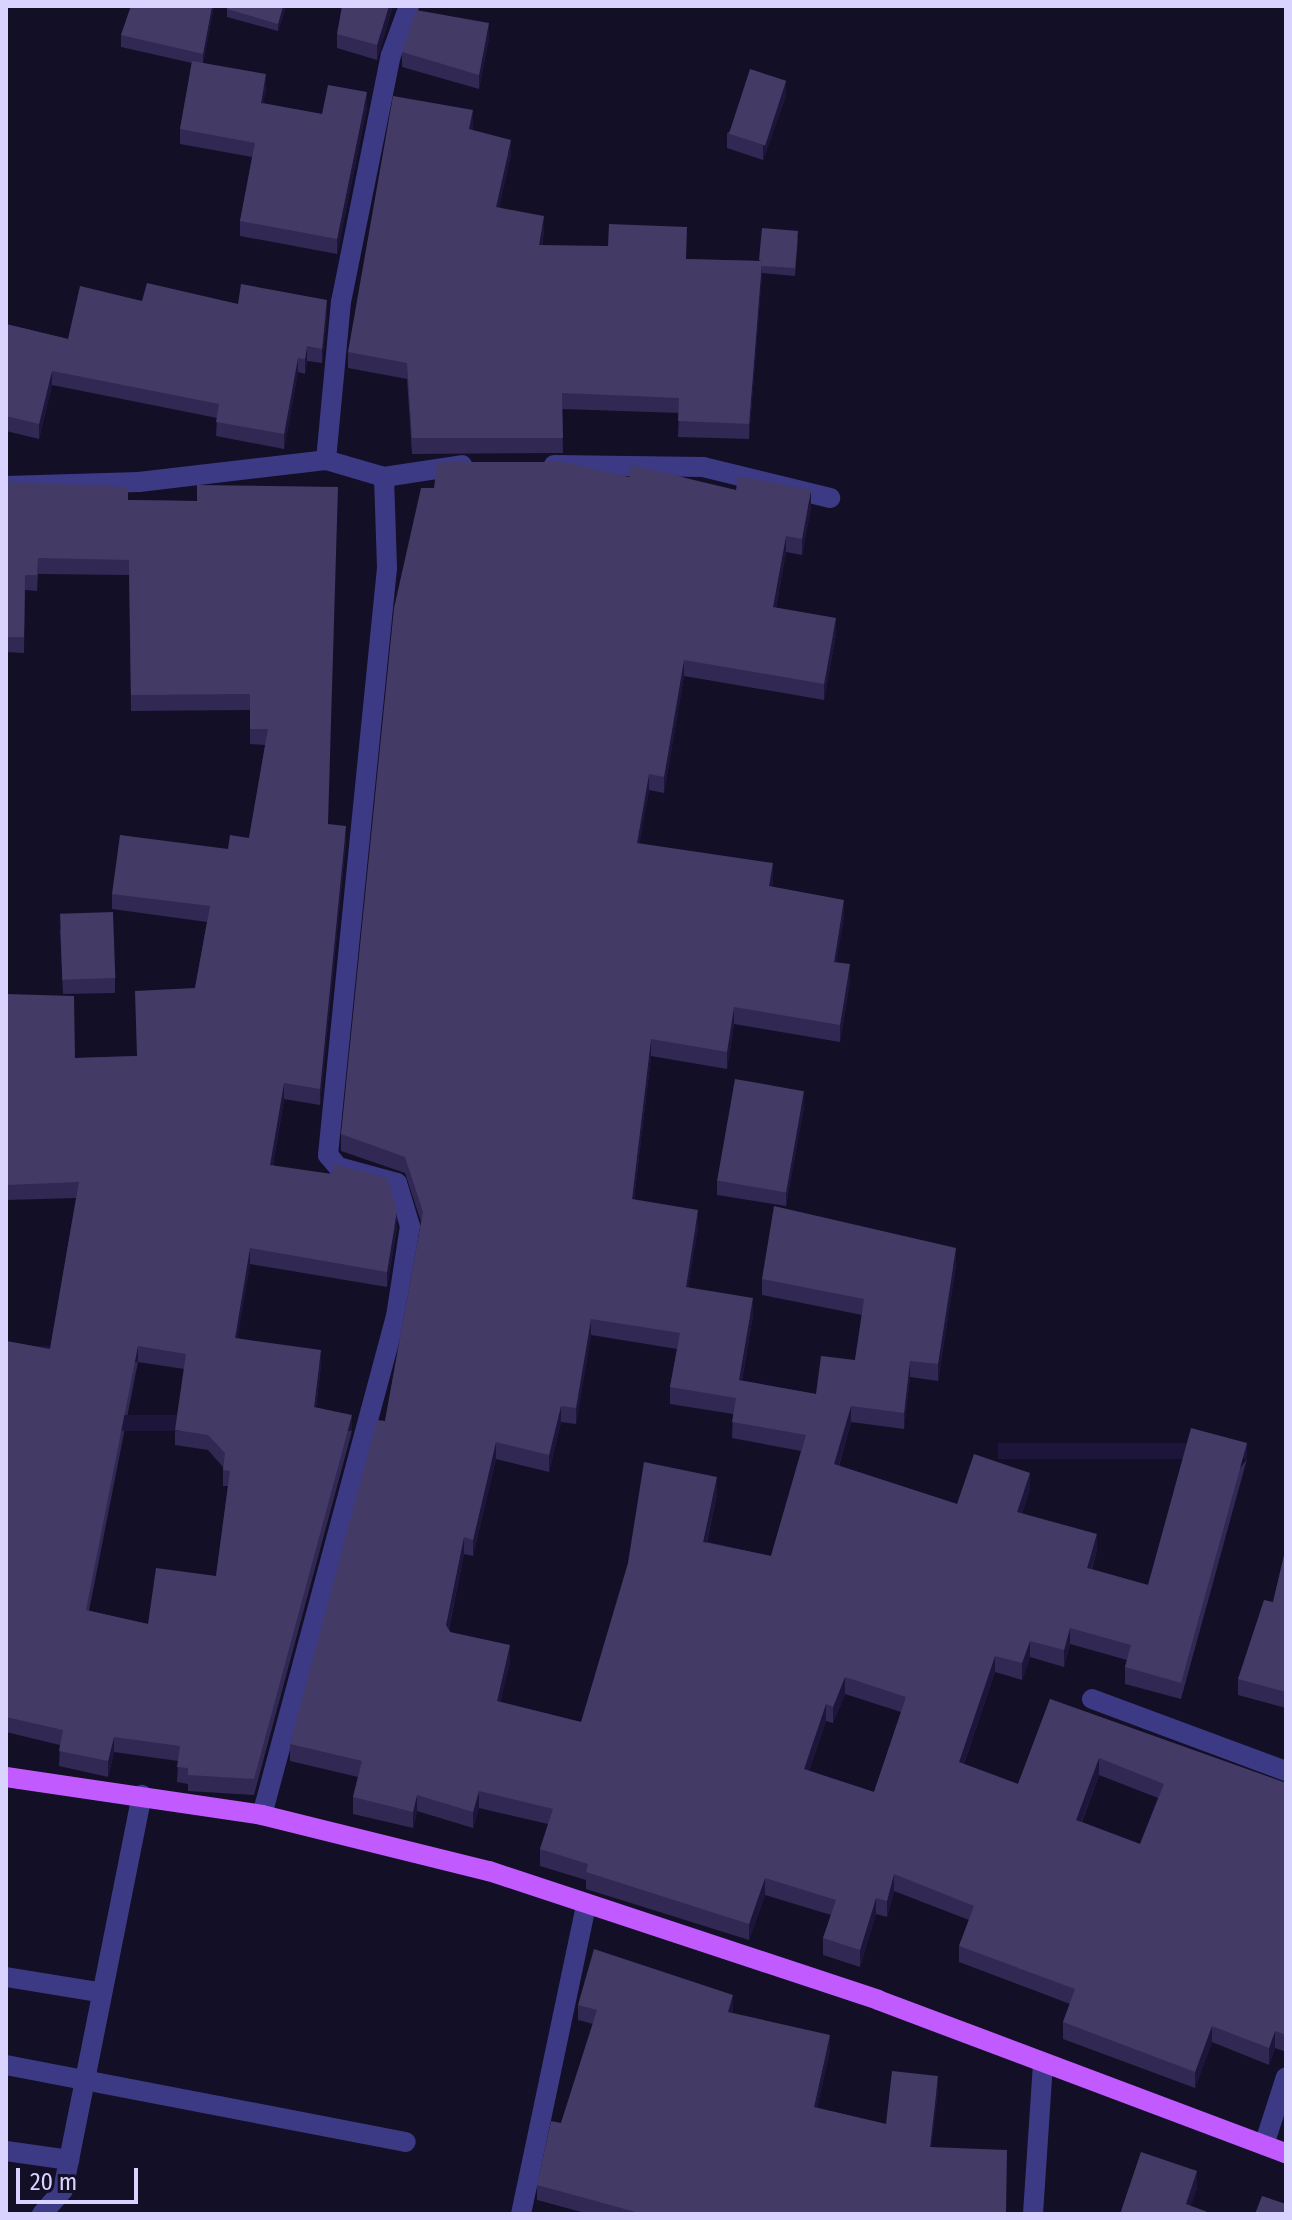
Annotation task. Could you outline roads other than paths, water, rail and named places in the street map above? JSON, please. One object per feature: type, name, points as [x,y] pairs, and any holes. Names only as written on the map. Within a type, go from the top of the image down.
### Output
[{"type":"main road","points":[[6,1777],[262,1815],[474,1867],[1043,2063],[1286,2153]]},
{"type":"street","points":[[326,460],[341,302],[391,55],[409,6]]},
{"type":"street","points":[[6,486],[139,482],[326,460],[384,477],[443,465],[489,465]]},
{"type":"street","points":[[535,465],[703,467],[830,498]]},
{"type":"street","points":[[262,1815],[396,1316],[410,1226],[397,1183],[338,1167],[328,1155],[384,614],[384,477]]},
{"type":"street","points":[[1092,1699],[1286,1771]]},
{"type":"street","points":[[42,2214],[63,2190],[99,1992],[142,1795]]},
{"type":"street","points":[[521,2214],[586,1905]]},
{"type":"street","points":[[6,1977],[99,1992]]},
{"type":"street","points":[[1033,2214],[1043,2063]]},
{"type":"street","points":[[6,2065],[406,2142]]},
{"type":"street","points":[[1264,2145],[1286,2077]]},
{"type":"street","points":[[6,2151],[69,2160]]}]
